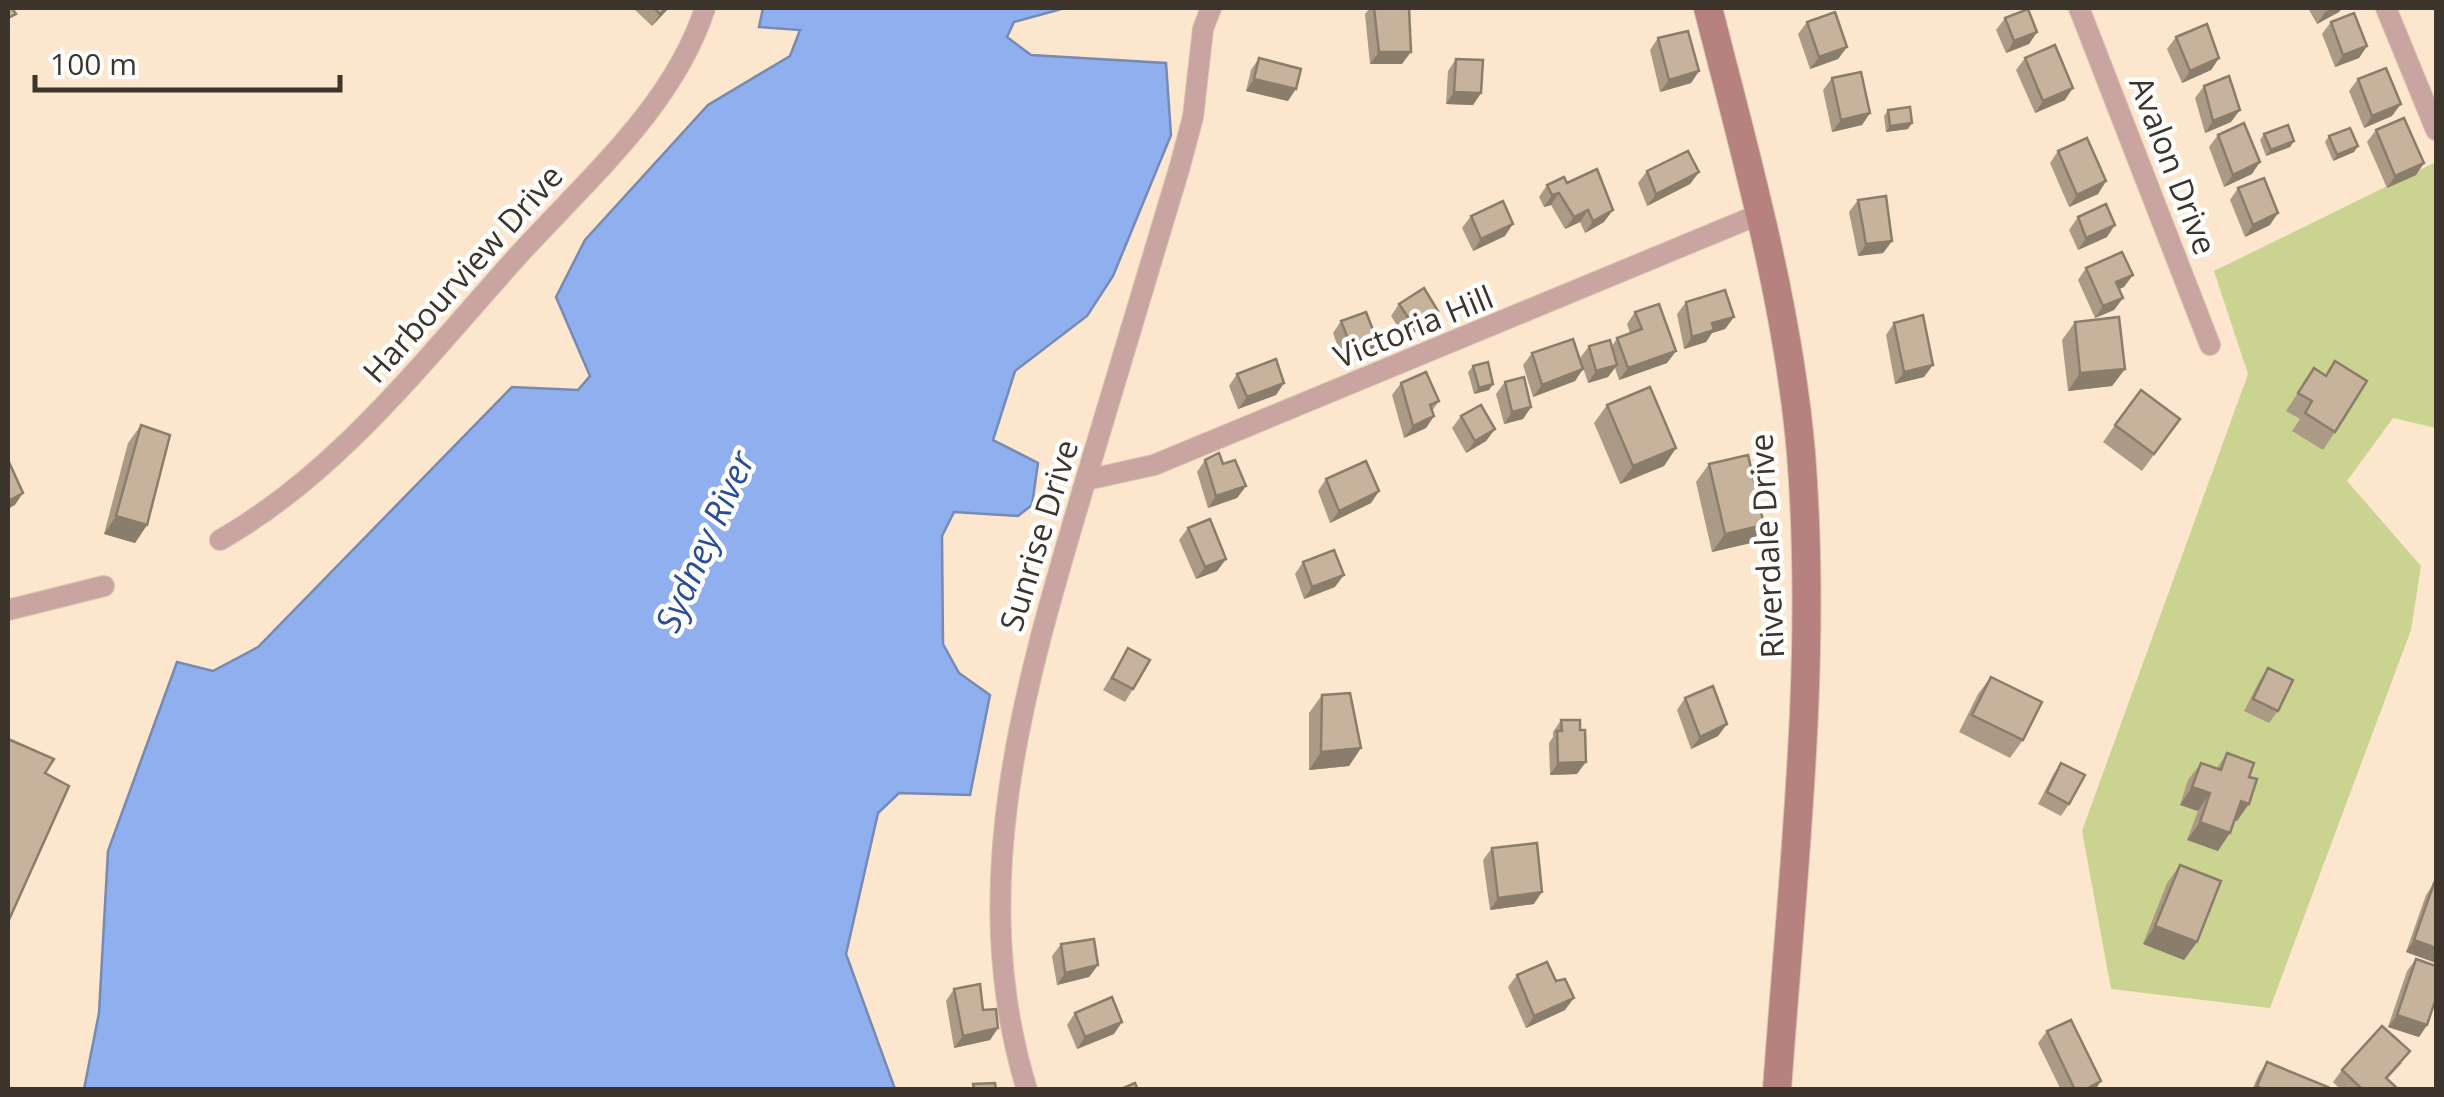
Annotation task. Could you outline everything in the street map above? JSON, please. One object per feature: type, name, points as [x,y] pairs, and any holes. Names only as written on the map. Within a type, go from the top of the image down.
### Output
[{"type":"main road","name":"Riverdale Drive","points":[[1708,8],[1760,214],[1800,449],[1808,654],[1777,1090]]},
{"type":"street","name":"Harbourview Drive","points":[[220,540],[281,501],[338,450],[474,305],[648,111],[682,61],[705,8]]},
{"type":"street","name":"Sunrise Drive","points":[[1027,1090],[1012,1026],[1001,916],[1006,805],[1014,736],[1034,650],[1188,134],[1202,38],[1212,8]]},
{"type":"street","name":"Avalon Drive","points":[[2079,8],[2210,345]]},
{"type":"street","points":[[2386,8],[2436,130]]},
{"type":"street","name":"Victoria Hill","points":[[1086,480],[1154,465],[1760,214]]},
{"type":"street","points":[[8,610],[104,586]]},
{"type":"green space","points":[[2436,162],[2436,428],[2393,418],[2347,481],[2421,566],[2411,630],[2270,1008],[2111,989],[2082,831],[2248,374],[2214,271]]},
{"type":"water","name":"Sydney River","points":[[763,8],[1065,8],[1014,22],[1007,37],[1031,55],[1166,63],[1171,135],[1113,276],[1087,316],[1015,371],[993,440],[1038,463],[1032,505],[1018,516],[954,512],[942,536],[943,644],[959,673],[990,695],[970,795],[899,793],[878,813],[846,954],[895,1089],[84,1089],[99,1013],[108,851],[177,662],[213,671],[258,647],[512,387],[578,390],[590,376],[556,297],[585,240],[708,105],[790,56],[800,30],[759,27]]},
{"type":"building","points":[[1374,8],[1409,8],[1411,52],[1379,52]]},
{"type":"building","points":[[2028,9],[2037,32],[2014,41],[2005,18]]},
{"type":"building","points":[[1835,12],[1847,47],[1819,57],[1807,22]]},
{"type":"building","points":[[2354,13],[2367,46],[2343,55],[2331,22]]},
{"type":"building","points":[[2207,24],[2219,58],[2190,71],[2176,37]]},
{"type":"building","points":[[1688,31],[1699,71],[1669,80],[1658,38]]},
{"type":"building","points":[[2055,45],[2073,88],[2043,101],[2025,58]]},
{"type":"building","points":[[1259,58],[1301,69],[1296,89],[1254,79]]},
{"type":"building","points":[[1456,59],[1483,60],[1481,93],[1454,92]]},
{"type":"building","points":[[2386,68],[2401,104],[2372,116],[2358,79]]},
{"type":"building","points":[[1861,72],[1870,113],[1841,120],[1832,78]]},
{"type":"building","points":[[2229,76],[2240,110],[2213,121],[2204,86]]},
{"type":"building","points":[[1910,107],[1912,123],[1890,126],[1888,110]]},
{"type":"building","points":[[2404,118],[2424,163],[2395,176],[2376,130]]},
{"type":"building","points":[[2244,123],[2260,162],[2233,175],[2218,135]]},
{"type":"building","points":[[2288,125],[2294,141],[2271,150],[2264,134]]},
{"type":"building","points":[[2350,128],[2358,146],[2337,155],[2329,136]]},
{"type":"building","points":[[2087,138],[2106,181],[2077,195],[2058,151]]},
{"type":"building","points":[[1688,151],[1699,172],[1656,194],[1647,171]]},
{"type":"building","points":[[1597,169],[1613,210],[1593,221],[1588,210],[1574,217],[1559,193],[1552,195],[1547,185],[1564,177],[1567,183]]},
{"type":"building","points":[[2264,178],[2278,213],[2253,225],[2238,188]]},
{"type":"building","points":[[1886,196],[1892,241],[1866,244],[1858,200]]},
{"type":"building","points":[[1503,201],[1513,224],[1481,239],[1471,216]]},
{"type":"building","points":[[2106,204],[2115,225],[2086,238],[2078,217]]},
{"type":"building","points":[[2122,252],[2133,275],[2116,282],[2123,298],[2103,306],[2086,268]]},
{"type":"building","points":[[1424,288],[1438,311],[1414,326],[1399,304]]},
{"type":"building","points":[[1725,290],[1734,317],[1712,323],[1714,330],[1692,337],[1686,302]]},
{"type":"building","points":[[1659,304],[1676,351],[1628,368],[1617,338],[1642,329],[1635,312]]},
{"type":"building","points":[[1366,312],[1378,343],[1353,352],[1341,321]]},
{"type":"building","points":[[1923,315],[1933,365],[1904,372],[1894,323]]},
{"type":"building","points":[[2119,317],[2125,369],[2080,373],[2075,322]]},
{"type":"building","points":[[1573,339],[1583,369],[1542,385],[1532,353]]},
{"type":"building","points":[[1610,340],[1617,365],[1596,371],[1589,346]]},
{"type":"building","points":[[1276,359],[1284,383],[1247,397],[1237,374]]},
{"type":"building","points":[[2335,361],[2367,381],[2335,432],[2305,413],[2312,401],[2298,393],[2314,368],[2326,376]]},
{"type":"building","points":[[1488,362],[1493,384],[1479,388],[1473,366]]},
{"type":"building","points":[[1426,372],[1439,401],[1430,405],[1434,416],[1413,426],[1401,383]]},
{"type":"building","points":[[1524,377],[1531,407],[1512,412],[1505,382]]},
{"type":"building","points":[[1650,387],[1676,448],[1633,466],[1607,405]]},
{"type":"building","points":[[2141,390],[2180,419],[2154,454],[2115,425]]},
{"type":"building","points":[[1481,405],[1495,429],[1475,441],[1461,416]]},
{"type":"building","points":[[141,425],[170,435],[147,525],[116,516]]},
{"type":"building","points":[[1219,453],[1223,464],[1235,460],[1246,486],[1216,496],[1205,460]]},
{"type":"building","points":[[1748,455],[1764,525],[1725,534],[1709,464]]},
{"type":"building","points":[[8,460],[23,493],[8,501]]},
{"type":"building","points":[[1366,461],[1379,491],[1339,511],[1326,479]]},
{"type":"building","points":[[1210,519],[1226,559],[1205,567],[1188,528]]},
{"type":"building","points":[[1334,550],[1344,575],[1312,587],[1303,562]]},
{"type":"building","points":[[1128,648],[1150,660],[1133,689],[1112,678]]},
{"type":"building","points":[[2268,668],[2293,680],[2278,711],[2253,699]]},
{"type":"building","points":[[1991,677],[2042,702],[2023,740],[1972,715]]},
{"type":"building","points":[[1713,686],[1727,724],[1700,737],[1685,698]]},
{"type":"building","points":[[1350,693],[1361,748],[1321,752],[1322,695]]},
{"type":"building","points":[[1561,720],[1580,720],[1580,730],[1585,730],[1586,762],[1558,763],[1557,731],[1562,731]]},
{"type":"building","points":[[8,739],[54,759],[45,773],[69,786],[8,922]]},
{"type":"building","points":[[2227,753],[2254,763],[2249,777],[2257,779],[2249,804],[2241,801],[2230,833],[2200,822],[2210,793],[2192,787],[2201,763],[2221,770]]},
{"type":"building","points":[[2061,763],[2085,775],[2069,804],[2047,792]]},
{"type":"building","points":[[1537,843],[1542,892],[1498,898],[1492,848]]},
{"type":"building","points":[[2180,865],[2221,881],[2197,942],[2155,926]]},
{"type":"building","points":[[2436,884],[2436,948],[2414,940]]},
{"type":"building","points":[[1094,939],[1098,965],[1065,973],[1061,944]]},
{"type":"building","points":[[2416,959],[2436,966],[2436,998],[2427,1025],[2397,1015]]},
{"type":"building","points":[[1547,962],[1556,981],[1565,979],[1574,998],[1534,1016],[1517,975]]},
{"type":"building","points":[[980,984],[983,1010],[996,1009],[998,1028],[963,1036],[954,989]]},
{"type":"building","points":[[1112,997],[1122,1022],[1085,1037],[1075,1013]]},
{"type":"building","points":[[2071,1020],[2101,1081],[2084,1090],[2075,1090],[2047,1031]]},
{"type":"building","points":[[2382,1026],[2410,1051],[2386,1078],[2396,1090],[2363,1090],[2342,1070]]},
{"type":"building","points":[[2267,1062],[2328,1087],[2265,1090],[2257,1086]]},
{"type":"building","points":[[995,1083],[996,1090],[974,1090],[973,1084]]},
{"type":"building","points":[[1135,1083],[1138,1090],[1119,1090]]}]
